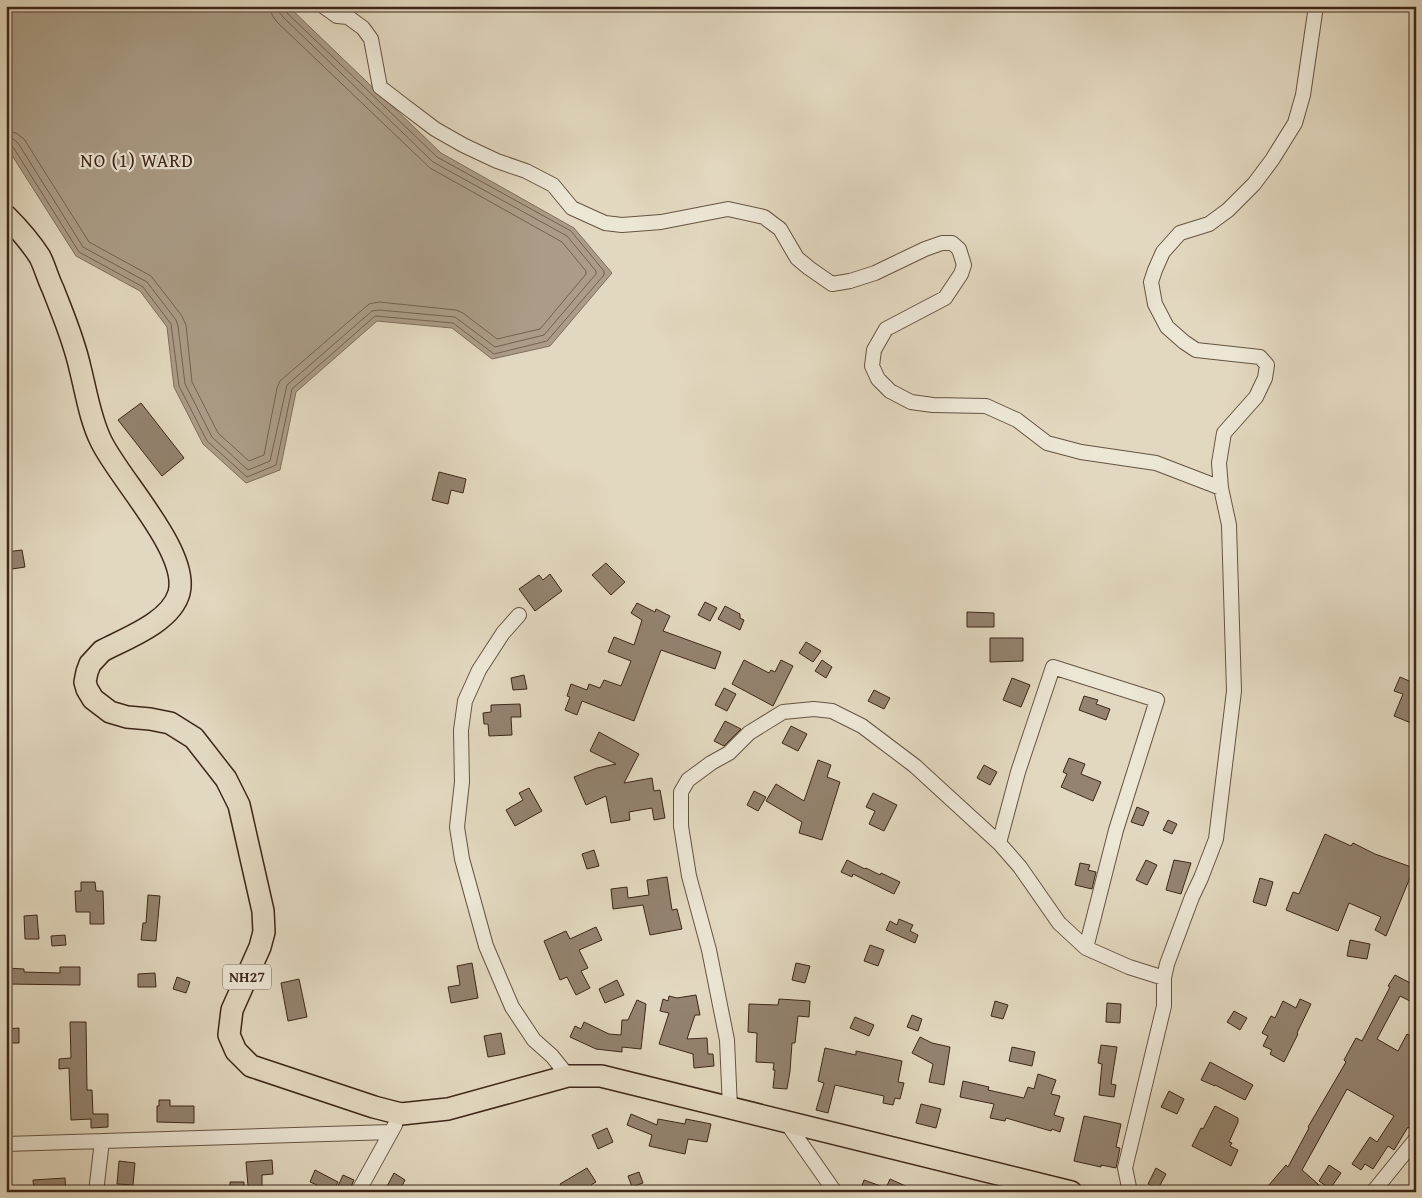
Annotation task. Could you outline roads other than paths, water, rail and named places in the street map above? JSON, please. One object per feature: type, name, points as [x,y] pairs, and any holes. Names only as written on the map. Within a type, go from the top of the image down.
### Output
[{"type":"highway","name":"NH27","points":[[6,216],[17,226],[40,258],[73,339],[100,440],[163,534],[179,570],[179,592],[175,604],[168,613],[155,623],[102,651],[90,664],[85,682],[93,699],[110,712],[127,717],[150,719],[170,724],[194,738],[226,779],[239,806],[263,911],[264,932],[260,947],[232,1010],[229,1035],[236,1051],[251,1066],[374,1107],[401,1114],[448,1110],[568,1076],[600,1076],[1071,1192]]},
{"type":"street","points":[[323,6],[337,16],[348,17],[363,28],[371,39],[380,87],[402,104],[435,129],[464,145],[497,161],[526,171],[553,185],[572,208],[606,223],[622,226],[661,222],[728,209],[764,217],[780,229],[797,258],[832,284],[850,281],[875,273],[925,249],[942,243],[952,243],[959,249],[964,265],[961,274],[945,298],[886,329],[874,350],[872,366],[878,379],[890,391],[911,402],[933,405],[986,406],[1017,420],[1047,443],[1081,452],[1156,463],[1221,488]]},
{"type":"street","points":[[1130,1192],[1125,1168],[1164,1006],[1164,978],[1177,935],[1216,839],[1234,691],[1229,525],[1221,488],[1219,463],[1224,433],[1256,397],[1265,378],[1267,365],[1260,357],[1196,350],[1184,342],[1168,327],[1155,304],[1151,282],[1163,252],[1180,233],[1209,224],[1228,210],[1254,184],[1272,160],[1295,123],[1303,95],[1316,6]]},
{"type":"street","points":[[519,616],[503,633],[479,670],[465,702],[461,730],[462,782],[457,826],[462,859],[486,946],[512,1007],[534,1040],[552,1056],[568,1076]]},
{"type":"street","points":[[999,843],[1018,772],[1052,667],[1157,700],[1116,830],[1086,948]]},
{"type":"street","points":[[730,1108],[728,1040],[709,950],[689,876],[681,826],[681,792],[688,780],[711,763],[729,753],[749,733],[783,712],[814,709],[832,711],[862,726],[915,766],[999,843],[1020,867],[1059,923],[1086,948],[1129,967],[1164,978]]},
{"type":"street","points":[[358,1192],[401,1114]]},
{"type":"street","points":[[786,1122],[835,1192]]},
{"type":"street","points":[[6,1144],[391,1132]]},
{"type":"street","points":[[1373,1192],[1416,1140]]},
{"type":"street","points":[[96,1192],[102,1141]]},
{"type":"water","points":[[6,6],[288,6],[441,153],[574,228],[612,273],[550,346],[492,359],[452,328],[377,321],[296,392],[280,470],[246,483],[203,444],[174,387],[167,327],[140,291],[76,256],[6,146]]},
{"type":"district","name":"NO (1) WARD","points":[[137,160]]}]
